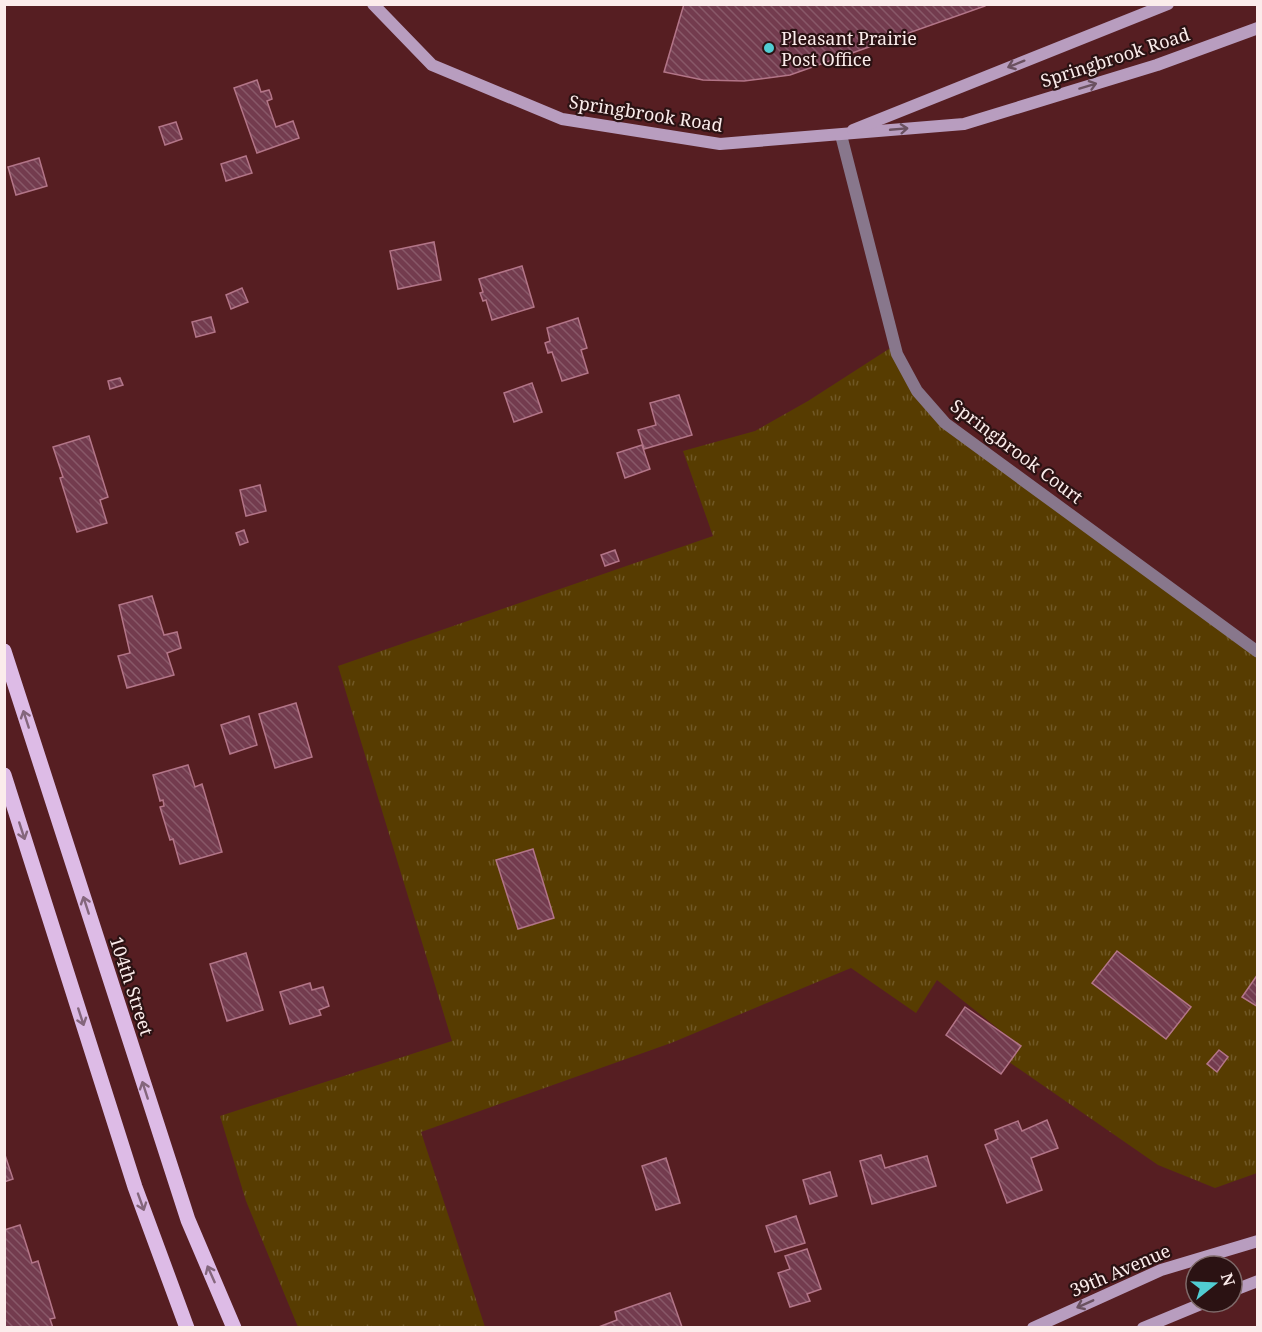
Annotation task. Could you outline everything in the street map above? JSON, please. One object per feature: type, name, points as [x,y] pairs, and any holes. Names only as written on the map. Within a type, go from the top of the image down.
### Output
[{"type":"main road","name":"104th Street","points":[[4,651],[188,1220],[234,1328]]},
{"type":"main road","points":[[4,775],[135,1187],[188,1328]]},
{"type":"street","name":"Springbrook Road","points":[[373,4],[432,64],[562,119],[720,144],[964,124],[1157,65],[1257,28]]},
{"type":"street","name":"Springbrook Road","points":[[841,135],[1168,4]]},
{"type":"street","name":"Springbrook Court","points":[[841,135],[897,354],[917,391],[945,423],[1257,652]]},
{"type":"street","name":"39th Avenue","points":[[1033,1328],[1161,1270],[1257,1241]]},
{"type":"street","points":[[1143,1328],[1184,1311]]},
{"type":"green space","points":[[895,345],[917,391],[945,423],[1257,652],[1257,1173],[1215,1188],[1158,1165],[1009,1062],[1020,1046],[937,980],[916,1013],[851,968],[671,1043],[421,1132],[485,1327],[298,1327],[246,1201],[220,1116],[452,1041],[338,666],[713,536],[683,451],[755,431],[808,401]]},
{"type":"building","name":"Pleasant Prairie Post Office","points":[[684,4],[985,4],[985,6],[790,75],[744,81],[703,80],[664,72]]},
{"type":"building","points":[[257,80],[261,92],[269,90],[272,99],[267,101],[276,127],[293,121],[299,138],[257,153],[234,88]]},
{"type":"building","points":[[176,122],[182,139],[165,145],[159,127]]},
{"type":"building","points":[[246,156],[252,173],[226,181],[221,164]]},
{"type":"building","points":[[39,158],[47,186],[16,195],[8,167]]},
{"type":"building","points":[[434,242],[441,280],[398,289],[390,251]]},
{"type":"building","points":[[522,266],[534,307],[492,320],[486,300],[483,301],[480,293],[483,292],[479,279]]},
{"type":"building","points":[[242,288],[248,302],[231,309],[226,295]]},
{"type":"building","points":[[211,317],[215,332],[196,337],[192,322]]},
{"type":"building","points":[[578,318],[587,348],[581,350],[588,373],[562,381],[552,352],[548,353],[545,343],[550,341],[547,328]]},
{"type":"building","points":[[120,378],[123,385],[110,389],[108,381]]},
{"type":"building","points":[[532,383],[542,412],[514,422],[504,393]]},
{"type":"building","points":[[679,395],[692,435],[644,449],[638,430],[656,425],[650,403]]},
{"type":"building","points":[[89,436],[108,497],[100,500],[107,523],[77,532],[53,447]]},
{"type":"building","points":[[642,445],[650,469],[625,478],[617,453]]},
{"type":"building","points":[[260,485],[266,511],[246,516],[240,490]]},
{"type":"building","points":[[244,530],[248,542],[240,545],[236,533]]},
{"type":"building","points":[[615,550],[619,561],[605,566],[601,555]]},
{"type":"building","points":[[152,596],[164,635],[177,632],[181,648],[167,653],[174,675],[127,688],[118,656],[130,653],[119,605]]},
{"type":"building","points":[[296,703],[312,757],[275,768],[259,714]]},
{"type":"building","points":[[249,716],[257,745],[230,754],[221,725]]},
{"type":"building","points":[[188,765],[195,787],[202,784],[222,852],[180,864],[173,839],[170,840],[160,807],[164,806],[163,800],[160,801],[153,775]]},
{"type":"building","points":[[533,849],[554,918],[518,929],[496,860]]},
{"type":"building","points":[[1117,951],[1191,1007],[1166,1039],[1092,983]]},
{"type":"building","points":[[246,953],[263,1010],[227,1021],[210,964]]},
{"type":"building","points":[[1258,974],[1258,1007],[1242,997]]},
{"type":"building","points":[[310,983],[312,990],[323,987],[329,1006],[319,1010],[321,1015],[290,1024],[280,992]]},
{"type":"building","points":[[965,1007],[1021,1046],[1001,1074],[946,1035]]},
{"type":"building","points":[[1219,1050],[1228,1057],[1217,1072],[1207,1064]]},
{"type":"building","points":[[1047,1120],[1058,1148],[1031,1158],[1042,1190],[1007,1203],[985,1145],[998,1139],[995,1130],[1018,1121],[1022,1131]]},
{"type":"building","points":[[4,1152],[13,1179],[4,1182]]},
{"type":"building","points":[[881,1155],[885,1168],[927,1156],[936,1186],[872,1204],[860,1161]]},
{"type":"building","points":[[666,1158],[680,1203],[656,1210],[642,1166]]},
{"type":"building","points":[[830,1172],[837,1196],[810,1204],[803,1180]]},
{"type":"building","points":[[796,1216],[805,1243],[775,1252],[766,1226]]},
{"type":"building","points":[[20,1225],[32,1263],[38,1261],[55,1318],[50,1319],[53,1328],[5,1328],[4,1230]]},
{"type":"building","points":[[807,1249],[821,1289],[807,1294],[810,1301],[790,1307],[778,1273],[790,1269],[785,1256]]},
{"type":"building","points":[[670,1293],[682,1327],[596,1328],[617,1320],[615,1312]]},
{"type":"place","name":"Pleasant Prairie Post Office","points":[[769,48]]}]
